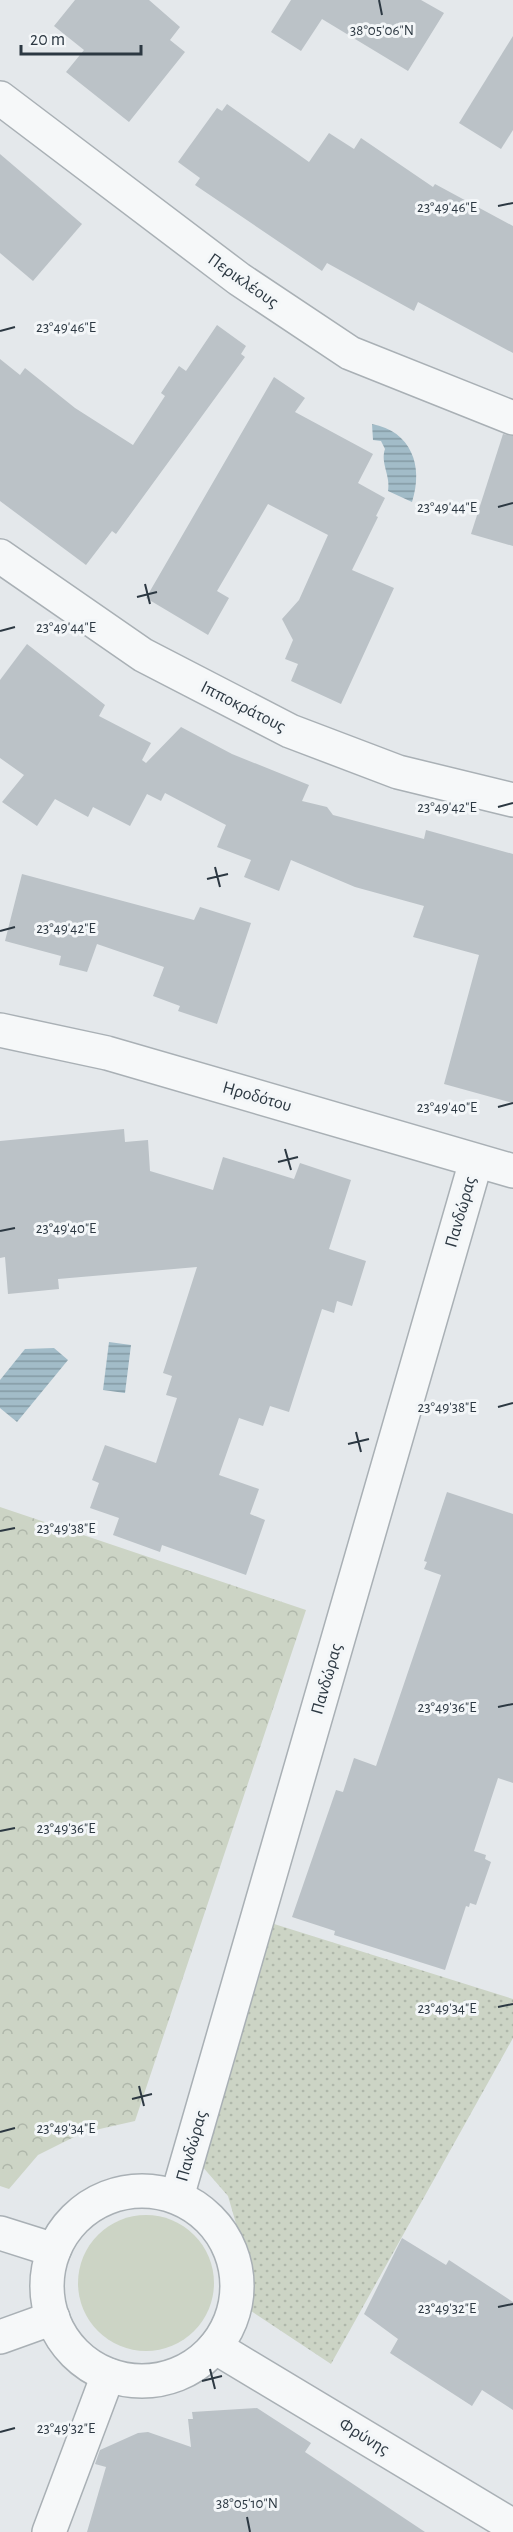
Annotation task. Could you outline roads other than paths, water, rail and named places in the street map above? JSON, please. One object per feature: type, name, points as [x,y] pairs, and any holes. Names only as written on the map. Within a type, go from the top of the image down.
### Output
[{"type":"street","name":"Περικλέους","points":[[0,98],[239,279],[350,353],[513,418]]},
{"type":"street","name":"Ιπποκράτους","points":[[0,556],[143,655],[290,731],[398,772],[513,800]]},
{"type":"street","name":"Ηροδότου","points":[[0,1029],[107,1053],[513,1171]]},
{"type":"street","name":"Πανδώρας","points":[[177,2197],[476,1161]]},
{"type":"street","points":[[139,2191],[158,2192],[177,2197],[195,2207],[222,2235],[234,2264],[237,2293],[233,2312],[226,2330],[215,2347],[184,2372],[145,2381],[108,2375],[74,2352],[62,2336],[53,2318],[48,2298],[47,2279],[54,2250],[69,2224],[84,2210],[100,2200],[119,2193],[139,2191]]},
{"type":"street","points":[[0,2233],[54,2250]]},
{"type":"street","points":[[0,2337],[53,2318]]},
{"type":"street","name":"Φρύνης","points":[[215,2347],[513,2526]]},
{"type":"street","points":[[49,2532],[108,2375]]},
{"type":"water","points":[[372,424],[396,434],[411,452],[416,476],[412,502],[388,491],[385,449],[381,441],[373,440]]},
{"type":"water","points":[[109,1342],[131,1345],[125,1393],[103,1390]]},
{"type":"water","points":[[54,1348],[68,1360],[17,1422],[0,1408],[0,1380],[25,1349]]}]
